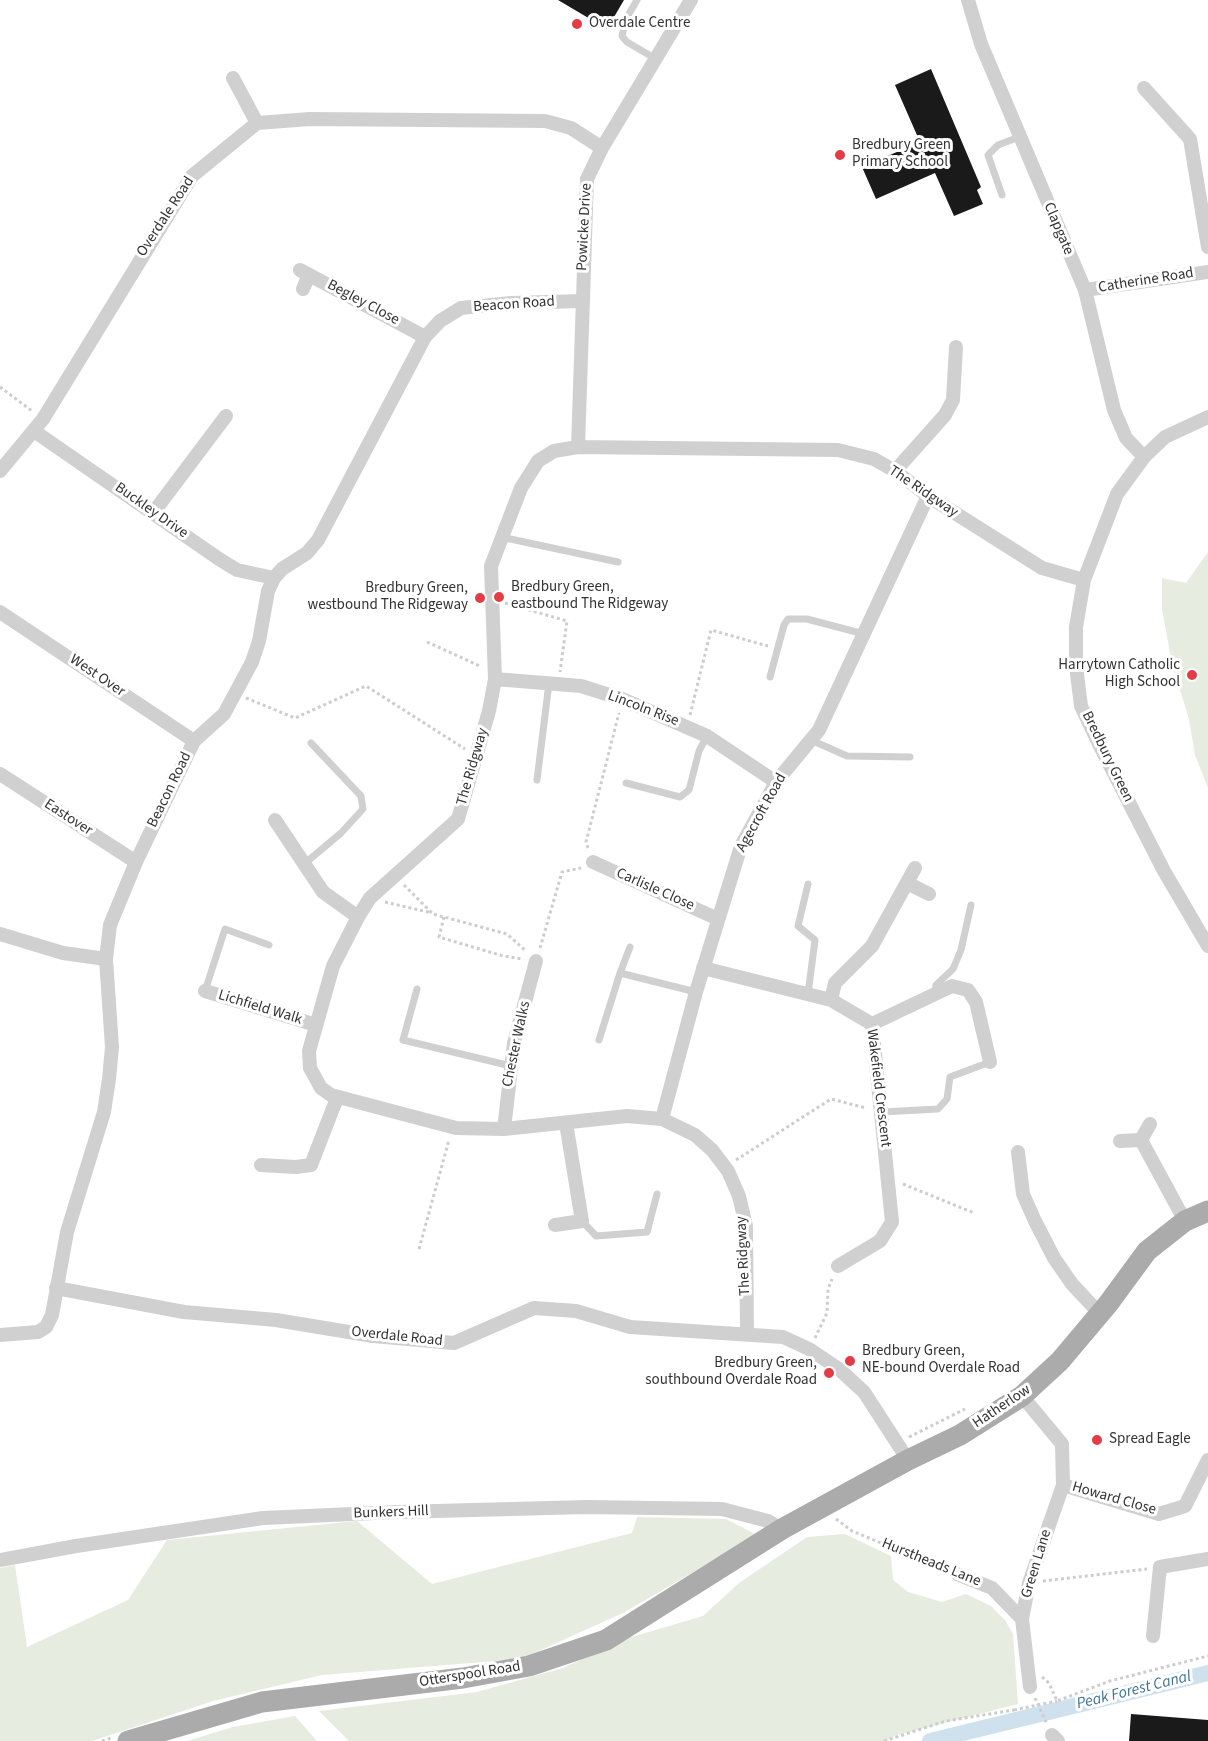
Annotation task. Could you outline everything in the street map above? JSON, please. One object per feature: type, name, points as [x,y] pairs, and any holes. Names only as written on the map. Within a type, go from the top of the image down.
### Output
[{"type":"main road","name":"Hatherlow","points":[[782,1529],[903,1452],[960,1435],[1022,1396],[1060,1361],[1100,1314],[1147,1251],[1185,1221],[1208,1211]]},
{"type":"main road","name":"Otterspool Road","points":[[120,1739],[262,1702],[463,1678],[529,1666],[606,1640],[782,1529]]},
{"type":"street","name":"Powicke Drive","points":[[578,447],[587,179],[602,148],[691,0]]},
{"type":"street","name":"Clapgate","points":[[968,0],[981,44],[1085,290],[1114,410],[1126,438],[1144,457]]},
{"type":"street","points":[[233,78],[257,123],[310,119],[545,120],[571,128],[602,148]]},
{"type":"street","points":[[1144,88],[1190,138],[1208,247]]},
{"type":"street","name":"Overdale Road","points":[[0,471],[43,419],[192,176],[257,123]]},
{"type":"street","name":"Begley Close","points":[[303,289],[305,272],[425,337]]},
{"type":"street","name":"Catherine Road","points":[[1085,290],[1208,272]]},
{"type":"street","name":"Beacon Road","points":[[56,1288],[67,1233],[104,1112],[109,1079],[111,1047],[106,959],[110,925],[136,862],[194,741],[224,714],[236,694],[260,641],[268,591],[274,578],[282,569],[307,553],[318,540],[425,337],[440,321],[461,308],[511,303],[582,301]]},
{"type":"street","points":[[895,471],[945,415],[953,400],[956,347]]},
{"type":"street","points":[[153,513],[226,416]]},
{"type":"street","name":"Bredbury Green","points":[[1208,417],[1166,437],[1144,457],[1117,494],[1084,580],[1076,627],[1076,666],[1081,706],[1159,861],[1208,946]]},
{"type":"street","name":"Buckley Drive","points":[[34,431],[237,570],[274,578]]},
{"type":"street","name":"The Ridgway","points":[[747,1332],[746,1226],[739,1196],[712,1150],[695,1135],[662,1119],[627,1116],[504,1129],[460,1129],[338,1098],[321,1088],[310,1068],[309,1052],[333,966],[358,917],[370,898],[458,819],[478,752],[495,676],[491,566],[500,537],[521,488],[538,461],[554,451],[578,447],[831,449],[863,456],[895,471],[928,496],[1042,568],[1084,580]]},
{"type":"street","name":"Agecroft Road","points":[[662,1119],[696,992],[741,846],[776,782],[819,730],[928,496]]},
{"type":"street","name":"West Over","points":[[0,612],[194,741]]},
{"type":"street","name":"Lincoln Rise","points":[[495,676],[581,686],[622,699],[707,736],[776,782]]},
{"type":"street","name":"Eastover","points":[[0,774],[136,862]]},
{"type":"street","points":[[275,820],[323,892],[358,917]]},
{"type":"street","name":"Carlisle Close","points":[[593,862],[718,919]]},
{"type":"street","points":[[831,1000],[835,983],[872,946],[915,868]]},
{"type":"street","points":[[907,883],[929,894]]},
{"type":"street","points":[[0,933],[63,953],[106,959]]},
{"type":"street","name":"Chester Walks","points":[[504,1129],[514,1042],[536,961]]},
{"type":"street","name":"Wakefield Crescent","points":[[703,968],[831,1000],[872,1024],[892,1222],[880,1241],[838,1266]]},
{"type":"street","points":[[872,1024],[952,986],[968,990],[976,1002],[990,1062]]},
{"type":"street","name":"Lichfield Walk","points":[[205,991],[316,1025]]},
{"type":"street","points":[[261,1165],[280,1167],[311,1165],[338,1098]]},
{"type":"street","points":[[555,1225],[582,1221],[566,1123]]},
{"type":"street","points":[[1141,1140],[1150,1124]]},
{"type":"street","points":[[1120,1141],[1141,1140]]},
{"type":"street","points":[[1141,1140],[1185,1221]]},
{"type":"street","points":[[1018,1152],[1023,1194],[1035,1221],[1054,1258],[1072,1284],[1100,1314]]},
{"type":"street","points":[[0,1335],[30,1333],[46,1327],[52,1315],[56,1288]]},
{"type":"street","name":"Overdale Road","points":[[56,1288],[184,1312],[276,1320],[373,1336],[454,1343],[534,1308],[576,1311],[630,1327],[747,1332],[783,1337],[809,1348],[839,1369],[864,1392],[903,1452]]},
{"type":"street","name":"Green Lane","points":[[1022,1396],[1062,1444],[1063,1485],[1029,1583],[1022,1619],[1030,1687]]},
{"type":"street","name":"Howard Close","points":[[1063,1485],[1159,1514],[1185,1506],[1208,1460]]},
{"type":"street","name":"Bunkers Hill","points":[[0,1560],[87,1544],[262,1518],[398,1512],[587,1507],[722,1509],[768,1521],[782,1529]]},
{"type":"street","points":[[1153,1636],[1161,1567],[1208,1559]]},
{"type":"street","name":"Hurstheads Lane","points":[[957,1574],[992,1588],[1022,1619]]},
{"type":"lane","points":[[638,0],[626,19],[622,36],[627,42],[656,59]]},
{"type":"lane","points":[[1002,195],[988,155],[998,145],[1019,137]]},
{"type":"lane","points":[[500,537],[618,562]]},
{"type":"lane","points":[[770,677],[788,619],[807,619],[864,634]]},
{"type":"lane","points":[[537,780],[554,684]]},
{"type":"lane","points":[[626,783],[680,797],[689,790],[699,751],[707,736]]},
{"type":"lane","points":[[811,740],[847,756],[910,757]]},
{"type":"lane","points":[[303,865],[341,833],[363,808],[361,796],[310,742]]},
{"type":"lane","points":[[808,884],[798,926],[815,940],[808,994]]},
{"type":"lane","points":[[935,994],[936,985],[953,969],[961,950],[970,905]]},
{"type":"lane","points":[[205,991],[225,929],[269,945]]},
{"type":"lane","points":[[599,1040],[630,947]]},
{"type":"lane","points":[[620,972],[696,992]]},
{"type":"lane","points":[[417,989],[403,1040],[511,1066]]},
{"type":"lane","points":[[882,1112],[938,1109],[947,1099],[950,1077],[990,1062]]},
{"type":"lane","points":[[582,1221],[596,1236],[647,1232],[657,1194]]},
{"type":"path","points":[[0,387],[43,419]]},
{"type":"path","points":[[491,599],[567,621],[554,684]]},
{"type":"path","points":[[689,717],[711,630],[777,649]]},
{"type":"path","points":[[427,642],[495,676]]},
{"type":"path","points":[[236,694],[295,718],[366,686],[464,748],[478,752]]},
{"type":"path","points":[[536,961],[562,872],[575,871],[593,862],[586,842],[622,699]]},
{"type":"path","points":[[395,876],[433,914]]},
{"type":"path","points":[[370,898],[507,934],[536,961]]},
{"type":"path","points":[[444,916],[439,937],[502,956],[536,961]]},
{"type":"path","points":[[724,1167],[831,1099],[882,1112]]},
{"type":"path","points":[[419,1249],[449,1140],[458,1141],[460,1129]]},
{"type":"path","points":[[889,1185],[903,1184],[974,1213]]},
{"type":"path","points":[[809,1348],[827,1313],[828,1289],[838,1266]]},
{"type":"path","points":[[903,1452],[969,1407]]},
{"type":"path","name":"Hurstheads Lane","points":[[833,1517],[852,1531],[957,1574]]},
{"type":"path","points":[[1029,1583],[1161,1567]]},
{"type":"path","points":[[884,1741],[946,1721],[1057,1701],[1110,1681],[1208,1656]]},
{"type":"path","points":[[1030,1687],[1055,1738]]},
{"type":"path","points":[[102,1741],[120,1739]]},
{"type":"shaded area","name":"Harrytown Catholic High School","points":[[1208,552],[1208,788],[1195,755],[1189,719],[1172,664],[1162,609],[1162,578],[1186,583]]},
{"type":"shaded area","points":[[637,1517],[726,1519],[757,1535],[623,1613],[521,1659],[322,1675],[213,1701],[92,1741],[0,1741],[0,1568],[15,1565],[27,1647],[128,1600],[167,1540],[357,1521],[432,1584],[632,1533]]},
{"type":"shaded area","points":[[845,1534],[891,1556],[893,1580],[908,1592],[942,1602],[966,1594],[991,1606],[1005,1620],[1013,1634],[1018,1704],[897,1735],[886,1741],[349,1741],[319,1711],[477,1692],[563,1668],[628,1638],[703,1616],[739,1583],[807,1537]]},
{"type":"shaded area","points":[[295,1716],[317,1741],[187,1741],[233,1727]]},
{"type":"building","points":[[558,0],[624,0],[607,29]]},
{"type":"building","name":"Bredbury Green Primary School","points":[[931,69],[981,187],[977,190],[983,204],[954,216],[935,173],[876,199],[862,167],[920,142],[895,85]]},
{"type":"building","points":[[1131,1714],[1208,1720],[1208,1741],[1129,1741]]},
{"type":"waterway","name":"Peak Forest Canal","points":[[930,1741],[1208,1673]]},
{"type":"place","name":"Overdale Centre","points":[[577,24]]},
{"type":"place","name":"Bredbury Green Primary School","points":[[840,155]]},
{"type":"place","name":"Bredbury Green, eastbound The Ridgeway","points":[[499,597]]},
{"type":"place","name":"Bredbury Green, westbound The Ridgeway","points":[[480,598]]},
{"type":"place","name":"Harrytown Catholic High School","points":[[1192,675]]},
{"type":"place","name":"Bredbury Green, NE-bound Overdale Road","points":[[850,1361]]},
{"type":"place","name":"Bredbury Green, southbound Overdale Road","points":[[829,1373]]},
{"type":"place","name":"Spread Eagle","points":[[1097,1440]]}]
